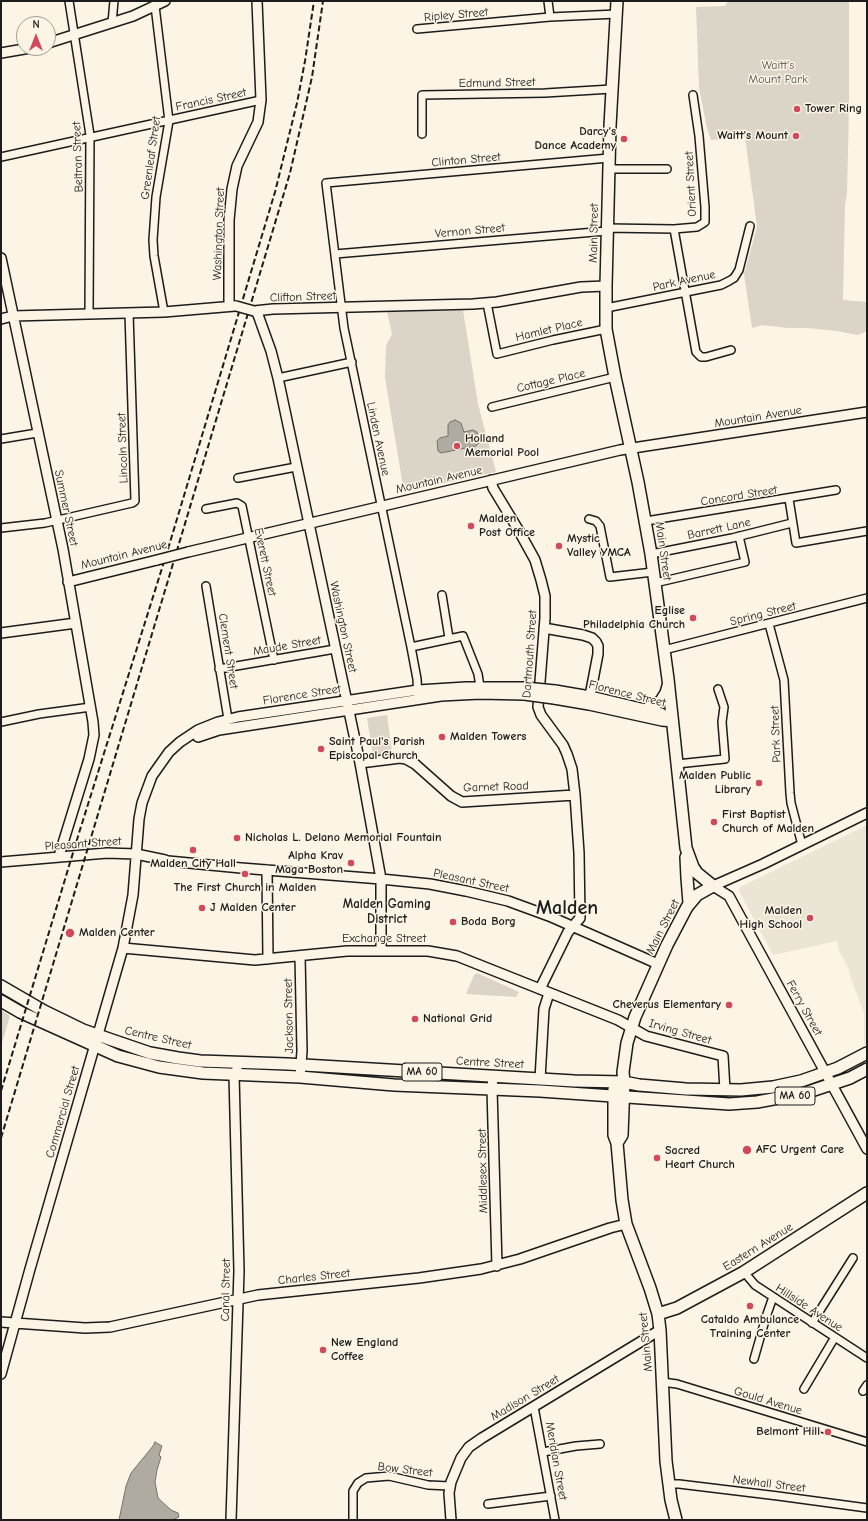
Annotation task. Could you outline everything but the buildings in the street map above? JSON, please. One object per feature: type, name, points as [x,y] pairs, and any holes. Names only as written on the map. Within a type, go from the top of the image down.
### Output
[{"type":"main road","name":"Main Street","points":[[618,1],[609,164],[606,329],[646,521],[668,679],[686,848],[693,867],[697,873],[713,886],[700,893],[689,903],[658,964],[627,1043],[618,1097],[622,1135],[617,1143],[622,1200],[626,1224],[658,1314],[668,1484],[676,1520]]},
{"type":"main road","points":[[645,710],[659,703],[667,690],[668,679]]},
{"type":"main road","points":[[686,848],[686,878],[689,903]]},
{"type":"main road","name":"Centre Street","points":[[1,986],[40,1009],[98,1035],[132,1048],[165,1056],[200,1060],[287,1064],[300,1071],[394,1085],[492,1089],[743,1104],[789,1097],[833,1085],[867,1069]]},
{"type":"main road","name":"Centre Street","points":[[1,1001],[20,1012],[95,1047],[132,1061],[159,1068],[203,1074],[234,1075],[300,1071],[493,1076],[540,1079],[620,1079],[655,1087],[756,1090],[801,1081],[825,1073],[842,1066],[867,1052]]},
{"type":"main road","name":"Eastern Avenue","points":[[658,1314],[677,1308],[744,1272],[867,1193]]},
{"type":"main road","points":[[855,1200],[867,1198]]},
{"type":"street","name":"Beltran Street","points":[[69,1],[90,138],[89,314]]},
{"type":"street","points":[[112,23],[114,1]]},
{"type":"street","points":[[56,41],[112,23],[165,1]]},
{"type":"street","name":"Washington Street","points":[[233,306],[229,220],[232,189],[238,164],[256,128],[261,100],[258,1]]},
{"type":"street","points":[[548,1],[550,18]]},
{"type":"street","name":"Greenleaf Street","points":[[156,6],[169,121],[156,197],[153,230],[154,256],[164,312]]},
{"type":"street","name":"Ripley Street","points":[[417,29],[617,14]]},
{"type":"street","points":[[1,53],[16,50]]},
{"type":"street","name":"Edmund Street","points":[[422,134],[422,95],[545,93],[612,89]]},
{"type":"street","name":"Orient Street","points":[[607,229],[674,229],[698,227],[706,219],[700,136],[693,95]]},
{"type":"street","name":"Francis Street","points":[[1,157],[261,100]]},
{"type":"street","name":"Clinton Street","points":[[326,183],[609,164],[667,169]]},
{"type":"street","name":"Linden Avenue","points":[[326,183],[340,308],[410,647],[418,694]]},
{"type":"street","name":"Park Avenue","points":[[606,308],[721,285],[734,278],[740,268],[750,226]]},
{"type":"street","name":"Vernon Street","points":[[334,254],[607,229]]},
{"type":"street","points":[[674,229],[684,292],[696,352],[701,357],[706,357],[731,350]]},
{"type":"street","name":"Summer Street","points":[[1,258],[57,520],[94,726],[86,769],[56,856]]},
{"type":"street","name":"Clifton Street","points":[[1,319],[13,316],[164,312],[233,306],[256,312],[273,309],[487,303],[581,287],[606,286]]},
{"type":"street","name":"Hamlet Place","points":[[487,303],[496,354],[606,329]]},
{"type":"street","name":"Washington Street","points":[[256,312],[273,356],[360,763],[381,879],[381,951]]},
{"type":"street","name":"Lincoln Street","points":[[57,520],[132,503],[136,500],[129,313]]},
{"type":"street","points":[[278,378],[352,362]]},
{"type":"street","name":"Cottage Place","points":[[492,407],[615,377]]},
{"type":"street","name":"Mountain Avenue","points":[[68,582],[309,523],[631,448],[867,412]]},
{"type":"street","points":[[1,438],[37,432]]},
{"type":"street","points":[[238,478],[296,467]]},
{"type":"street","name":"Dartmouth Street","points":[[491,480],[493,488],[535,560],[545,596],[544,628],[538,693],[539,710],[568,754],[572,769],[575,795],[580,914],[578,921],[573,926]]},
{"type":"street","name":"Concord Street","points":[[646,521],[789,499],[836,490]]},
{"type":"street","points":[[789,499],[796,543],[867,531]]},
{"type":"street","name":"Everett Street","points":[[206,509],[237,503],[242,507],[274,660]]},
{"type":"street","points":[[589,519],[596,521],[600,526],[610,577],[654,577],[745,562],[739,536]]},
{"type":"street","points":[[1,528],[57,520]]},
{"type":"street","name":"Barrett Lane","points":[[651,554],[739,536],[792,523]]},
{"type":"street","name":"Clement Street","points":[[206,586],[228,719]]},
{"type":"street","points":[[442,595],[449,638]]},
{"type":"street","name":"Spring Street","points":[[664,650],[867,598]]},
{"type":"street","points":[[1,632],[76,623]]},
{"type":"street","name":"Park Street","points":[[769,624],[785,686],[790,792],[802,844]]},
{"type":"street","points":[[544,628],[583,635],[592,638],[596,642],[598,646],[598,654],[590,700]]},
{"type":"street","points":[[410,647],[464,636],[478,674],[480,687]]},
{"type":"street","name":"Maude Street","points":[[219,668],[274,660],[335,648]]},
{"type":"street","name":"Florence Street","points":[[136,854],[142,803],[152,776],[174,747],[184,739],[207,726],[228,719],[346,700],[480,687],[555,695],[645,710],[665,715],[672,722]]},
{"type":"street","points":[[677,764],[725,759],[722,722],[724,709],[718,689]]},
{"type":"street","name":"Florence Street","points":[[165,758],[187,742],[205,734],[349,710],[418,694],[461,694],[524,691]]},
{"type":"street","name":"Florence Street","points":[[590,700],[662,721],[672,722]]},
{"type":"street","points":[[1,722],[39,714],[91,707]]},
{"type":"street","points":[[253,715],[255,725]]},
{"type":"street","name":"Garnet Road","points":[[360,763],[403,759],[415,764],[455,799],[464,802],[575,795]]},
{"type":"street","points":[[713,886],[867,813]]},
{"type":"street","name":"Pleasant Street","points":[[1,862],[56,856],[107,853],[136,854],[167,861],[430,884],[483,895],[520,905],[573,926],[658,964]]},
{"type":"street","name":"Commercial Street","points":[[1,1374],[31,1263],[124,948],[131,911],[136,854]]},
{"type":"street","points":[[267,870],[268,959]]},
{"type":"street","name":"Ferry Street","points":[[713,886],[729,896],[867,1149]]},
{"type":"street","points":[[540,989],[568,932],[573,926]]},
{"type":"street","name":"Exchange Street","points":[[124,948],[243,960],[300,956],[337,951],[428,951],[457,956],[618,1020],[632,1028]]},
{"type":"street","name":"Jackson Street","points":[[300,956],[302,1043],[300,1071]]},
{"type":"street","points":[[540,1079],[544,1009],[549,993]]},
{"type":"street","name":"Irving Street","points":[[632,1028],[652,1038],[722,1056],[725,1090]]},
{"type":"street","name":"Canal Street","points":[[232,1520],[239,1299],[234,1075],[240,1063]]},
{"type":"street","name":"Middlesex Street","points":[[493,1076],[492,1089],[497,1266]]},
{"type":"street","name":"Charles Street","points":[[1,1322],[85,1328],[109,1328],[258,1295],[451,1274],[497,1266],[626,1224]]},
{"type":"street","points":[[812,1323],[853,1258]]},
{"type":"street","name":"Hillside Avenue","points":[[744,1272],[752,1283],[867,1358]]},
{"type":"street","points":[[754,1359],[773,1297]]},
{"type":"street","name":"Madison Street","points":[[451,1520],[450,1486],[461,1458],[469,1447],[660,1330]]},
{"type":"street","points":[[804,1389],[835,1337]]},
{"type":"street","name":"Gould Avenue","points":[[662,1382],[679,1384],[867,1442]]},
{"type":"street","points":[[863,1391],[867,1385]]},
{"type":"street","name":"Meridian Street","points":[[534,1407],[555,1520]]},
{"type":"street","points":[[543,1452],[576,1446],[600,1444]]},
{"type":"street","name":"Bow Street","points":[[353,1520],[352,1492],[358,1483],[366,1478],[374,1476],[389,1476],[428,1485],[450,1486]]},
{"type":"street","name":"Newhall Street","points":[[668,1484],[679,1484],[867,1508]]},
{"type":"street","points":[[488,1504],[551,1496]]},
{"type":"shaded area","points":[[455,420],[461,423],[464,432],[473,430],[477,432],[479,443],[476,446],[441,453],[438,451],[437,441],[440,438],[448,436],[448,425],[450,422]]},
{"type":"shaded area","name":"Malden High School","points":[[867,825],[867,1044],[864,1045],[864,1013],[848,967],[839,951],[837,941],[773,955],[739,891],[740,887]]},
{"type":"shaded area","points":[[155,1442],[162,1446],[159,1455],[161,1457],[155,1482],[158,1498],[171,1510],[178,1513],[179,1517],[172,1520],[119,1520],[126,1486],[131,1473]]},
{"type":"green space","name":"Waitt's Mount Park","points":[[728,1],[849,1],[849,108],[843,300],[867,302],[867,331],[858,335],[837,331],[762,325],[752,328],[744,274],[757,227],[745,137],[711,140],[699,88],[696,7],[725,6]]},
{"type":"green space","points":[[463,310],[478,404],[496,472],[404,492],[385,378],[386,346],[392,334],[387,312]]},
{"type":"green space","points":[[387,715],[392,752],[373,755],[367,718]]},
{"type":"green space","points":[[477,973],[519,992],[516,997],[466,994],[474,975]]},
{"type":"green space","points":[[1,1010],[10,1016],[1,1046]]},
{"type":"railway","points":[[1,1091],[79,833],[168,549],[275,192],[297,103],[314,1]]},
{"type":"railway","points":[[1,1138],[290,173],[312,77],[323,1]]},
{"type":"place","name":"Tower Ring","points":[[797,109]]},
{"type":"place","name":"Waitt's Mount","points":[[796,136]]},
{"type":"place","name":"Darcy's Dance Academy","points":[[624,139]]},
{"type":"place","name":"Holland Memorial Pool","points":[[457,446]]},
{"type":"place","name":"Malden Post Office","points":[[471,526]]},
{"type":"place","name":"Mystic Valley YMCA","points":[[559,546]]},
{"type":"place","name":"Eglise Philadelphia Church","points":[[693,618]]},
{"type":"place","name":"Malden Towers","points":[[442,737]]},
{"type":"place","name":"Saint Paul's Parish Episcopal Church","points":[[321,749]]},
{"type":"place","name":"Malden Public Library","points":[[759,783]]},
{"type":"place","name":"First Baptist Church of Malden","points":[[714,822]]},
{"type":"place","name":"Nicholas L. Delano Memorial Fountain","points":[[237,838]]},
{"type":"place","name":"Malden City Hall","points":[[193,850]]},
{"type":"place","name":"Alpha Krav Maga Boston","points":[[351,863]]},
{"type":"place","name":"The First Church in Malden","points":[[245,874]]},
{"type":"place","name":"J Malden Center","points":[[202,908]]},
{"type":"place","name":"Malden High School","points":[[810,918]]},
{"type":"place","name":"Boda Borg","points":[[453,922]]},
{"type":"place","name":"Malden Center","points":[[70,933]]},
{"type":"place","name":"Cheverus Elementary","points":[[729,1005]]},
{"type":"place","name":"National Grid","points":[[415,1019]]},
{"type":"place","name":"AFC Urgent Care","points":[[747,1150]]},
{"type":"place","name":"Sacred Heart Church","points":[[657,1158]]},
{"type":"place","name":"Cataldo Ambulance Training Center","points":[[750,1306]]},
{"type":"place","name":"New England Coffee","points":[[323,1350]]},
{"type":"place","name":"Belmont Hill","points":[[828,1432]]},
{"type":"district","name":"Malden","points":[[567,908]]},
{"type":"district","name":"Malden Gaming District","points":[[387,912]]}]
